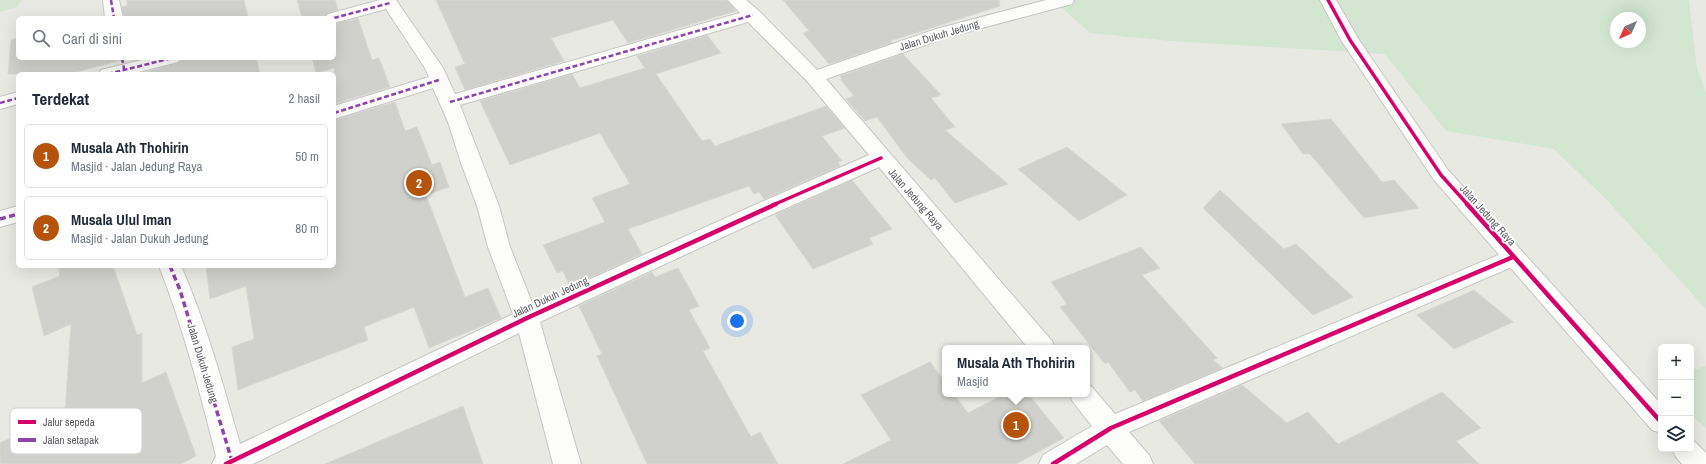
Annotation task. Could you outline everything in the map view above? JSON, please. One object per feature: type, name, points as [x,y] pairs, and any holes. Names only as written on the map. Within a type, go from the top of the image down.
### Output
[{"type":"street","points":[[111,0],[114,16]]},
{"type":"street","name":"Jalan Jedung Raya","points":[[736,0],[814,77],[1040,345]]},
{"type":"street","name":"Jalan Dukuh Jedung","points":[[814,77],[942,32],[1066,0]]},
{"type":"street","name":"Jalan Jedung Raya","points":[[1328,0],[1350,40],[1441,175],[1658,419]]},
{"type":"street","name":"Jalan Dukuh Jedung","points":[[336,17],[389,2],[434,68],[458,122],[471,163],[488,206],[499,247],[527,318],[567,464]]},
{"type":"street","points":[[450,102],[753,16]]},
{"type":"street","points":[[120,69],[163,60]]},
{"type":"street","points":[[336,112],[439,80]]},
{"type":"street","points":[[0,103],[16,99]]},
{"type":"street","name":"Jalan Dukuh Jedung","points":[[171,268],[182,298],[230,463],[527,318],[767,208],[881,158]]},
{"type":"street","points":[[0,220],[16,215]]},
{"type":"street","points":[[1053,464],[1111,428],[1514,257]]},
{"type":"street","points":[[1085,397],[1139,464]]},
{"type":"street","points":[[1688,452],[1699,464]]},
{"type":"green space","points":[[0,0],[22,0],[17,7],[0,12]]},
{"type":"green space","points":[[1053,0],[1689,0],[1697,68],[1706,93],[1706,309],[1606,199],[1554,149],[1446,131],[1385,54],[1171,41],[1090,33]]},
{"type":"green space","points":[[1706,366],[1706,428],[1694,418],[1694,370]]},
{"type":"building","points":[[127,0],[244,0],[248,16],[124,16],[122,7],[127,6]]},
{"type":"building","points":[[297,0],[335,0],[338,10],[328,13],[326,16],[301,16]]},
{"type":"building","points":[[436,0],[727,0],[736,11],[628,43],[613,20],[551,38],[564,61],[465,90],[455,67],[465,64]]},
{"type":"building","points":[[783,0],[999,0],[1000,6],[890,41],[892,43],[829,64],[803,33],[809,31]]},
{"type":"building","points":[[358,18],[372,60],[379,58],[390,87],[336,103],[336,72],[334,72],[334,68],[316,72],[313,60],[336,60],[336,24]]},
{"type":"building","points":[[707,35],[721,53],[656,74],[702,141],[710,139],[715,146],[826,106],[845,128],[822,136],[842,161],[838,162],[840,166],[764,199],[759,192],[754,194],[749,186],[628,229],[642,254],[570,287],[563,271],[557,273],[543,245],[605,222],[592,198],[630,184],[600,133],[510,165],[480,101],[572,74],[580,88],[645,68],[637,56]]},
{"type":"building","points":[[16,39],[16,60],[122,60],[76,72],[16,72],[16,74],[8,74],[11,40]]},
{"type":"building","points":[[903,54],[941,95],[931,98],[955,127],[945,130],[1008,184],[955,203],[935,178],[931,180],[908,159],[877,117],[865,121],[846,99],[854,96],[840,79],[842,79],[840,76]]},
{"type":"building","points":[[180,60],[256,60],[260,72],[147,72],[178,63]]},
{"type":"building","points":[[395,102],[405,131],[417,127],[432,165],[440,162],[449,187],[426,195],[465,297],[488,288],[501,318],[429,348],[414,307],[364,327],[368,340],[238,390],[232,347],[254,339],[246,286],[210,299],[206,268],[336,268],[336,119]]},
{"type":"building","points":[[1331,119],[1382,182],[1394,180],[1419,208],[1364,218],[1310,154],[1303,154],[1281,124]]},
{"type":"building","points":[[1067,147],[1127,195],[1079,221],[1018,169]]},
{"type":"building","points":[[852,180],[892,229],[869,238],[873,244],[813,269],[775,215]]},
{"type":"building","points":[[1220,190],[1284,249],[1296,244],[1353,297],[1313,315],[1203,208]]},
{"type":"building","points":[[1141,247],[1160,268],[1142,275],[1217,358],[1213,360],[1223,368],[1143,401],[1135,390],[1130,392],[1108,362],[1105,364],[1060,307],[1067,304],[1051,282]]},
{"type":"building","points":[[58,268],[114,268],[137,335],[142,333],[142,383],[166,372],[196,456],[181,464],[0,464],[0,443],[10,438],[10,454],[142,454],[142,408],[65,408],[71,324],[44,336],[32,287],[60,276]]},
{"type":"building","points":[[678,268],[699,306],[689,310],[710,348],[703,351],[751,437],[760,432],[778,464],[647,464],[597,356],[602,354],[579,306],[652,272],[655,277]]},
{"type":"building","points":[[1474,290],[1513,322],[1454,349],[1417,315]]},
{"type":"building","points":[[930,362],[942,378],[942,397],[956,397],[968,413],[999,397],[1030,397],[1064,438],[1016,464],[843,464],[891,440],[861,395]]},
{"type":"building","points":[[1242,385],[1287,423],[1308,412],[1338,444],[1442,392],[1481,428],[1456,441],[1479,464],[1195,464],[1159,421]]},
{"type":"building","points":[[463,406],[483,464],[325,464]]},
{"type":"marked path","points":[[111,0],[114,16]]},
{"type":"marked path","points":[[336,17],[390,3]]},
{"type":"marked path","points":[[450,102],[753,15]]},
{"type":"marked path","points":[[122,60],[125,72]]},
{"type":"marked path","points":[[116,72],[164,60]]},
{"type":"marked path","points":[[336,112],[439,80]]},
{"type":"marked path","points":[[0,103],[16,99]]},
{"type":"marked path","points":[[0,219],[16,215]]},
{"type":"marked path","points":[[171,268],[180,290],[232,461]]},
{"type":"cycle path","points":[[1328,0],[1350,40],[1441,175],[1658,419]]},
{"type":"cycle path","points":[[226,464],[527,318],[767,208],[881,158]]},
{"type":"cycle path","points":[[1053,464],[1111,428],[1513,257]]},
{"type":"place","name":"Musala Ulul Iman","points":[[419,183]]},
{"type":"place","name":"Musala Ath Thohirin","points":[[1016,425]]}]
